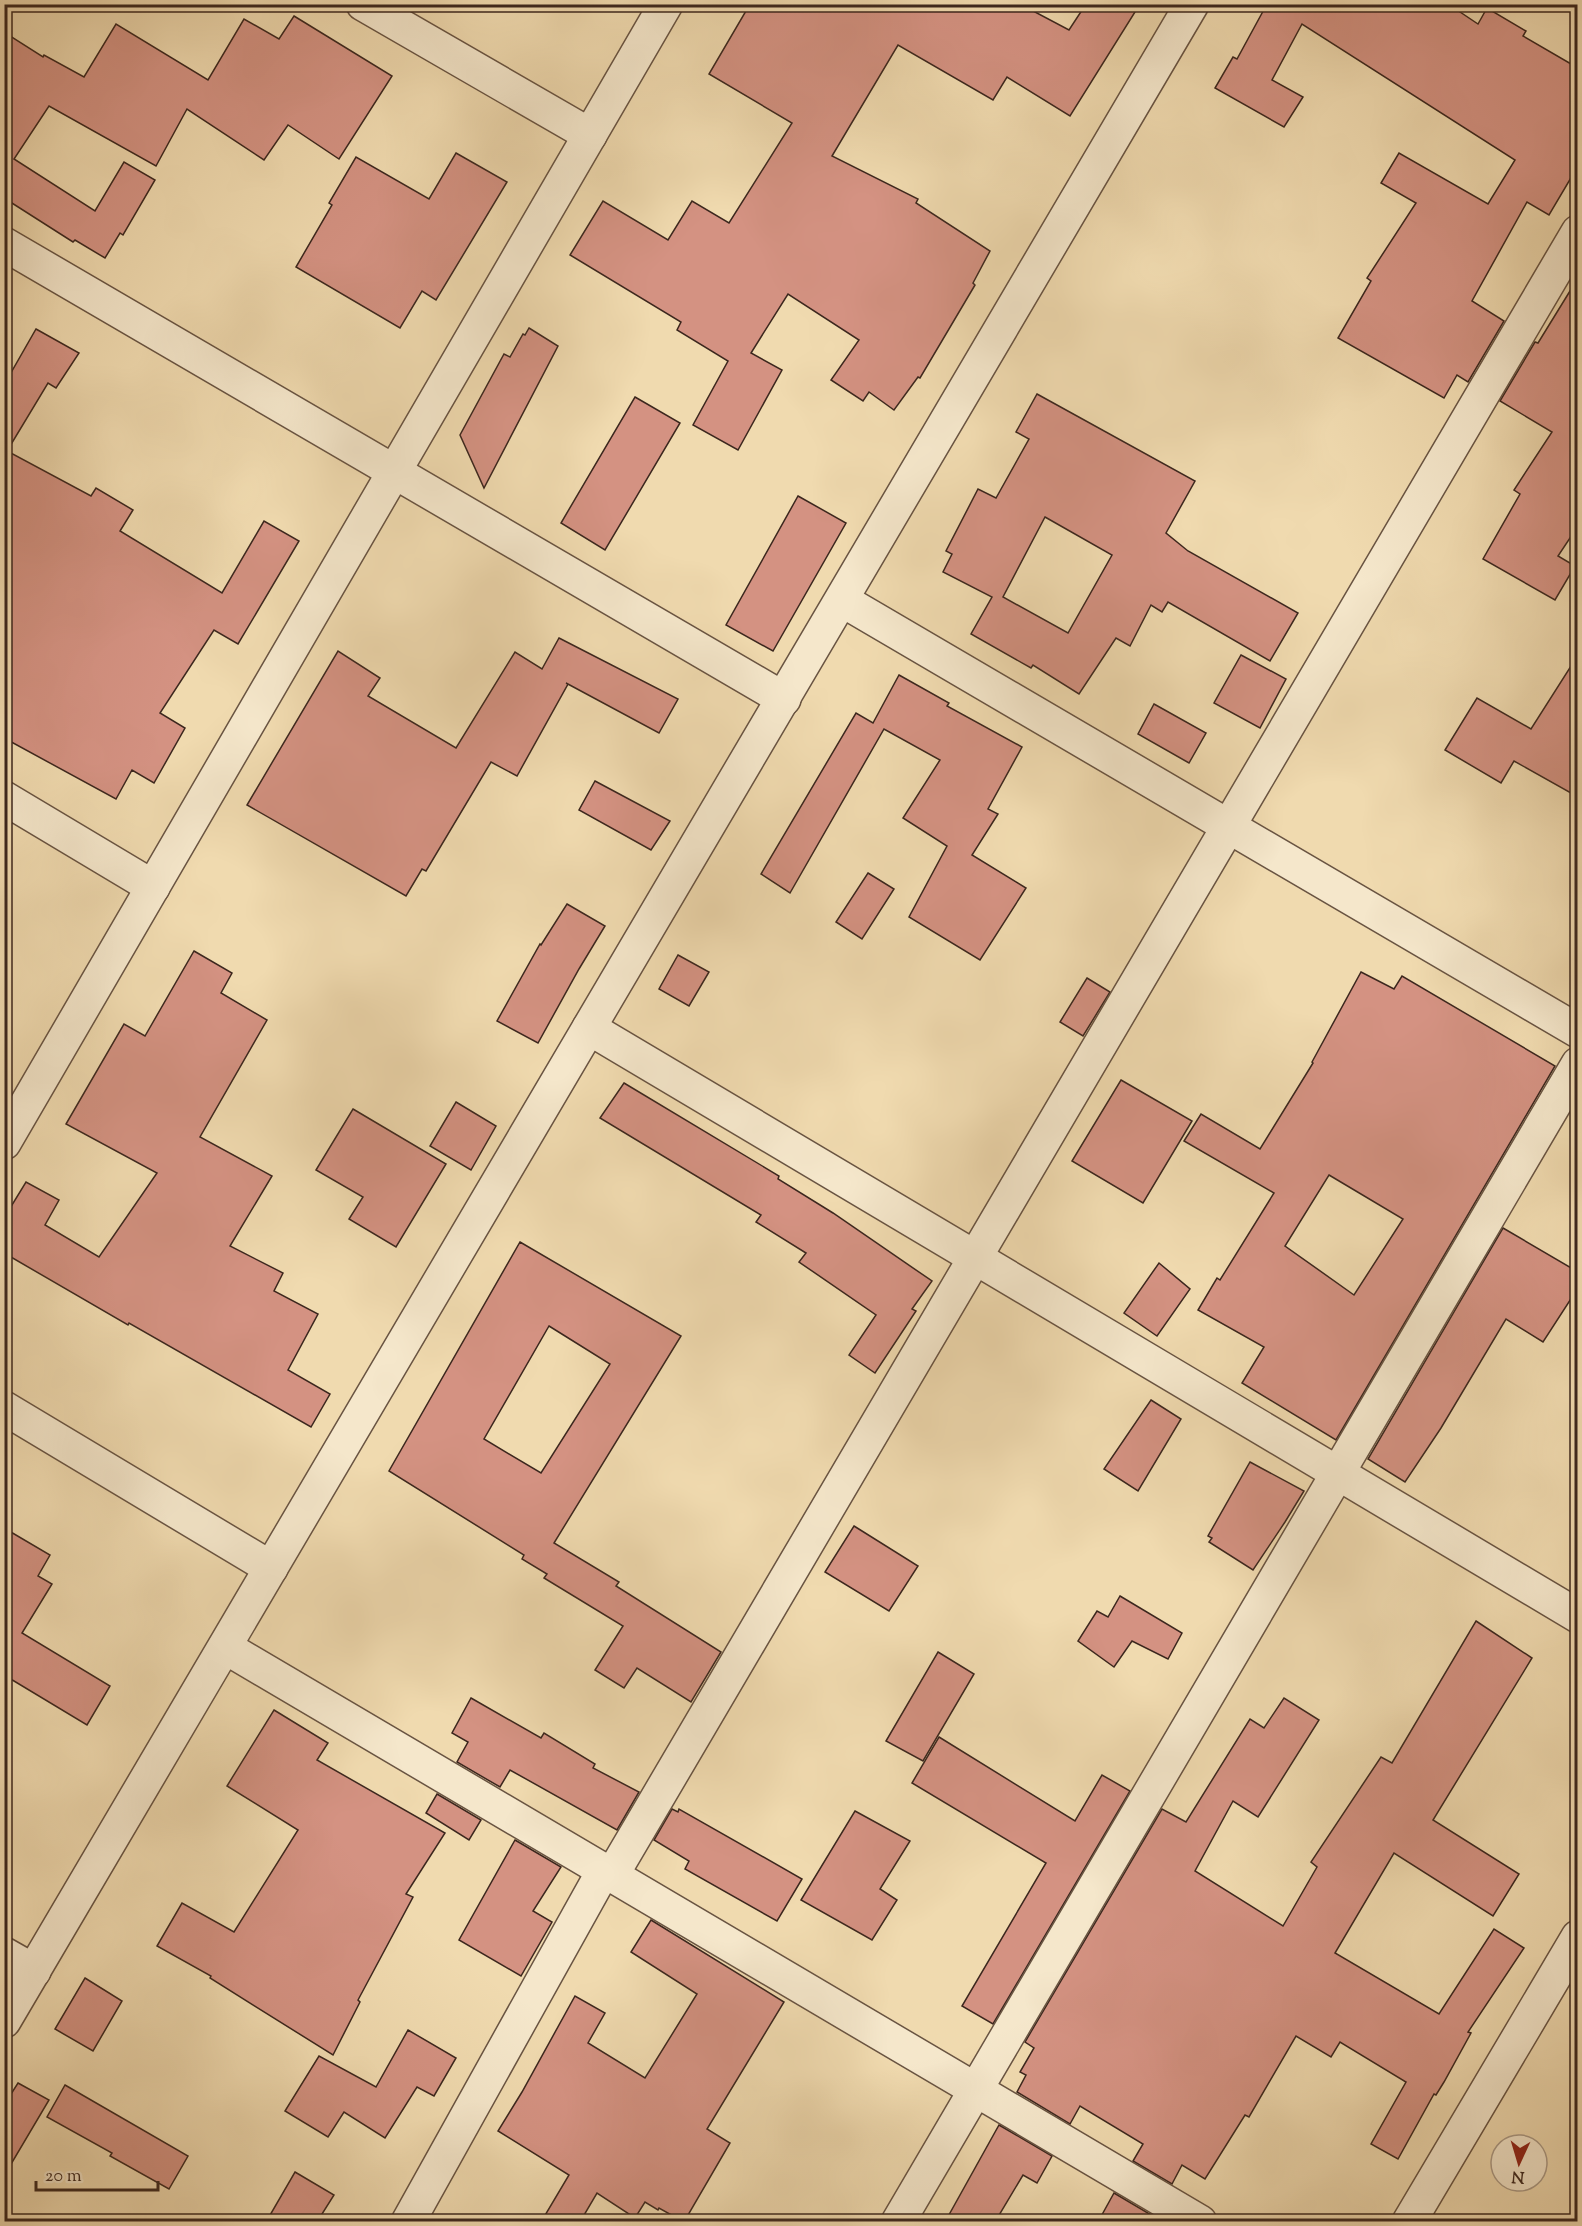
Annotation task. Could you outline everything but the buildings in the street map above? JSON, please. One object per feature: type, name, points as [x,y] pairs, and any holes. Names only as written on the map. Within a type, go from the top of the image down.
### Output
[{"type":"street","points":[[363,4],[590,135]]},
{"type":"street","points":[[4,1143],[666,4]]},
{"type":"street","points":[[4,2021],[1192,4]]},
{"type":"street","points":[[408,2222],[608,1873],[975,1258],[1578,232]]},
{"type":"street","points":[[4,244],[783,699]]},
{"type":"street","points":[[842,600],[1578,1031]]},
{"type":"street","points":[[4,798],[153,887]]},
{"type":"street","points":[[589,1028],[1578,1617]]},
{"type":"street","points":[[898,2222],[1578,1064]]},
{"type":"street","points":[[4,1408],[271,1568]]},
{"type":"street","points":[[225,1647],[1200,2222]]},
{"type":"street","points":[[1409,2222],[1578,1936]]},
{"type":"street","points":[[4,1954],[34,1971]]}]
